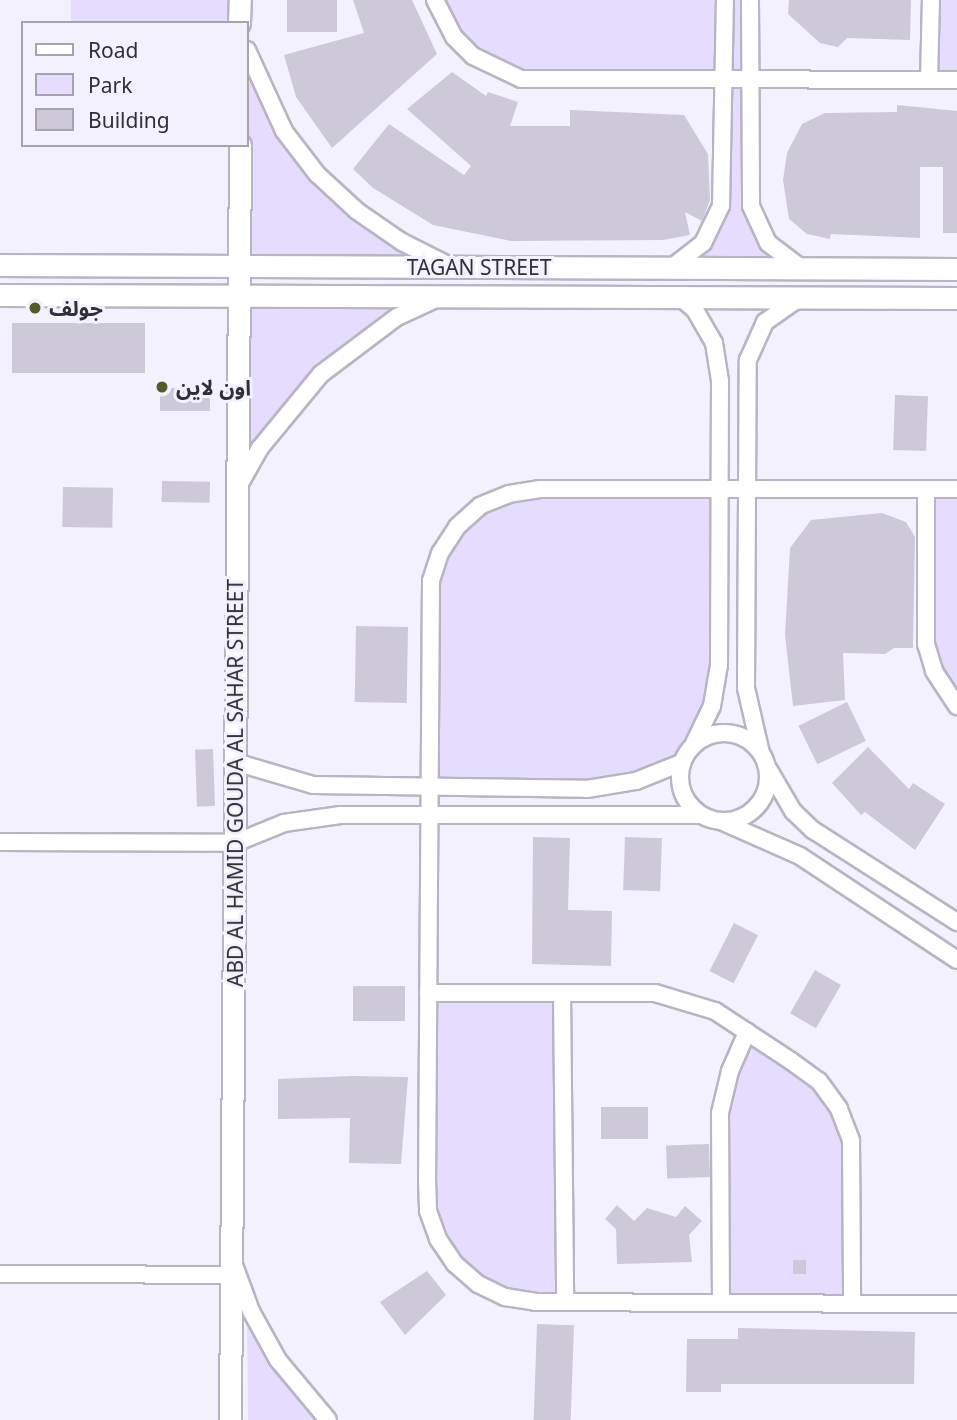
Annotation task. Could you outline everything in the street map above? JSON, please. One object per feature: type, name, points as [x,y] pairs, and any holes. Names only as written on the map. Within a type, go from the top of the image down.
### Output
[{"type":"street","points":[[239,21],[240,0]]},
{"type":"street","points":[[435,0],[454,37],[473,56],[521,79],[957,80]]},
{"type":"street","points":[[671,268],[703,243],[721,206],[725,0]]},
{"type":"street","points":[[750,0],[751,206],[768,243],[801,268]]},
{"type":"street","points":[[929,80],[930,0]]},
{"type":"street","points":[[248,52],[284,131],[317,174],[379,227],[451,266]]},
{"type":"street","name":"ABD AL HAMID GOUDA AL SAHAR STREET","points":[[230,1420],[240,147]]},
{"type":"street","name":"TAGAN STREET","points":[[0,265],[957,269]]},
{"type":"street","points":[[567,297],[568,268]]},
{"type":"street","name":"TAGAN STREET","points":[[0,295],[957,298]]},
{"type":"street","points":[[237,489],[260,447],[321,374],[397,317],[440,296]]},
{"type":"street","points":[[235,762],[313,785],[587,789],[636,781],[681,762],[694,744],[717,685],[720,489],[719,362],[706,326],[680,297]]},
{"type":"street","points":[[721,822],[748,815],[759,805],[768,779],[746,688],[747,360],[765,322],[800,298]]},
{"type":"street","points":[[926,489],[926,644],[934,671],[957,706]]},
{"type":"street","points":[[957,489],[519,492],[480,506],[457,527],[440,553],[431,582],[427,1180],[428,1210],[438,1239],[455,1264],[478,1284],[505,1297],[565,1302],[957,1304]]},
{"type":"street","points":[[694,744],[711,734],[730,733],[747,739],[764,759],[786,800],[813,830],[957,922]]},
{"type":"street","points":[[681,762],[681,792],[700,815]]},
{"type":"street","points":[[0,842],[235,843],[284,823],[312,818],[429,814],[700,815],[800,856],[957,960]]},
{"type":"street","points":[[428,993],[562,993],[676,998],[715,1012],[819,1081],[839,1109],[851,1141],[852,1303]]},
{"type":"street","points":[[562,993],[565,1302]]},
{"type":"street","points":[[721,1303],[720,1113],[730,1071],[747,1032]]},
{"type":"street","points":[[0,1274],[231,1266],[251,1311],[278,1360],[328,1420]]},
{"type":"green space","points":[[71,0],[240,0],[240,21],[71,21]]},
{"type":"green space","points":[[435,0],[750,0],[749,185],[783,257],[671,268],[714,226],[724,81],[551,82],[473,56]]},
{"type":"green space","points":[[931,0],[957,0],[957,80],[931,80]]},
{"type":"green space","points":[[248,52],[284,130],[357,211],[451,266],[239,266],[248,147]]},
{"type":"green space","points":[[238,296],[440,296],[321,374],[237,489]]},
{"type":"green space","points":[[720,489],[719,665],[694,743],[681,763],[636,781],[430,787],[431,581],[457,527],[509,494]]},
{"type":"green space","points":[[926,489],[957,489],[957,706],[934,671]]},
{"type":"green space","points":[[428,993],[562,993],[565,1302],[505,1297],[455,1264],[428,1211]]},
{"type":"green space","points":[[747,1032],[819,1081],[851,1141],[852,1303],[721,1303],[720,1113]]},
{"type":"green space","points":[[247,1311],[274,1363],[321,1420],[248,1420]]},
{"type":"building","points":[[287,0],[337,0],[337,32],[287,32]]},
{"type":"building","points":[[353,0],[412,0],[437,54],[332,148],[296,97],[284,55],[364,33]]},
{"type":"building","points":[[789,0],[911,0],[910,40],[847,38],[838,47],[820,43],[788,14]]},
{"type":"building","points":[[452,72],[486,96],[488,92],[518,102],[510,126],[570,126],[570,110],[684,115],[708,154],[710,200],[702,221],[685,212],[690,235],[663,240],[511,241],[433,225],[373,188],[353,169],[389,124],[464,175],[471,166],[407,109]]},
{"type":"building","points":[[897,105],[957,111],[957,233],[943,233],[943,167],[920,167],[920,238],[831,234],[830,239],[807,234],[789,219],[783,180],[787,153],[802,124],[825,113],[897,112]]},
{"type":"building","points":[[12,323],[145,323],[145,373],[12,373]]},
{"type":"building","points":[[160,388],[210,388],[210,411],[160,411]]},
{"type":"building","points":[[895,395],[928,396],[926,451],[893,450]]},
{"type":"building","points":[[162,481],[210,482],[210,503],[162,502]]},
{"type":"building","points":[[63,487],[113,488],[112,528],[62,527]]},
{"type":"building","points":[[882,513],[906,522],[915,537],[913,648],[894,648],[885,654],[843,653],[845,700],[793,706],[785,635],[790,548],[811,520]]},
{"type":"building","points":[[356,626],[408,627],[407,703],[355,702]]},
{"type":"building","points":[[847,702],[866,741],[817,764],[798,726]]},
{"type":"building","points":[[868,747],[909,789],[913,783],[945,804],[915,850],[865,812],[861,815],[832,783]]},
{"type":"building","points":[[213,749],[215,806],[197,807],[195,750]]},
{"type":"building","points":[[533,837],[570,838],[568,910],[612,911],[611,966],[532,964]]},
{"type":"building","points":[[625,837],[662,838],[660,891],[623,890]]},
{"type":"building","points":[[734,923],[758,935],[734,983],[709,971]]},
{"type":"building","points":[[815,970],[841,985],[816,1028],[790,1013]]},
{"type":"building","points":[[353,986],[405,986],[405,1021],[353,1021]]},
{"type":"building","points":[[408,1077],[401,1164],[349,1163],[350,1118],[278,1119],[278,1079]]},
{"type":"building","points":[[601,1107],[648,1107],[648,1139],[601,1139]]},
{"type":"building","points":[[709,1144],[710,1177],[667,1178],[666,1146]]},
{"type":"building","points":[[617,1205],[634,1221],[647,1208],[676,1217],[685,1206],[702,1221],[689,1235],[692,1262],[617,1264],[616,1229],[605,1219]]},
{"type":"building","points":[[793,1260],[806,1260],[806,1274],[793,1274]]},
{"type":"building","points":[[427,1271],[446,1295],[405,1335],[380,1302]]},
{"type":"building","points":[[537,1324],[574,1325],[571,1420],[534,1420]]},
{"type":"building","points":[[738,1328],[915,1332],[914,1384],[721,1384],[721,1392],[686,1392],[687,1339],[738,1339]]},
{"type":"place","name":"جولف","points":[[35,308]]},
{"type":"place","name":"اون لاين","points":[[162,387]]}]
